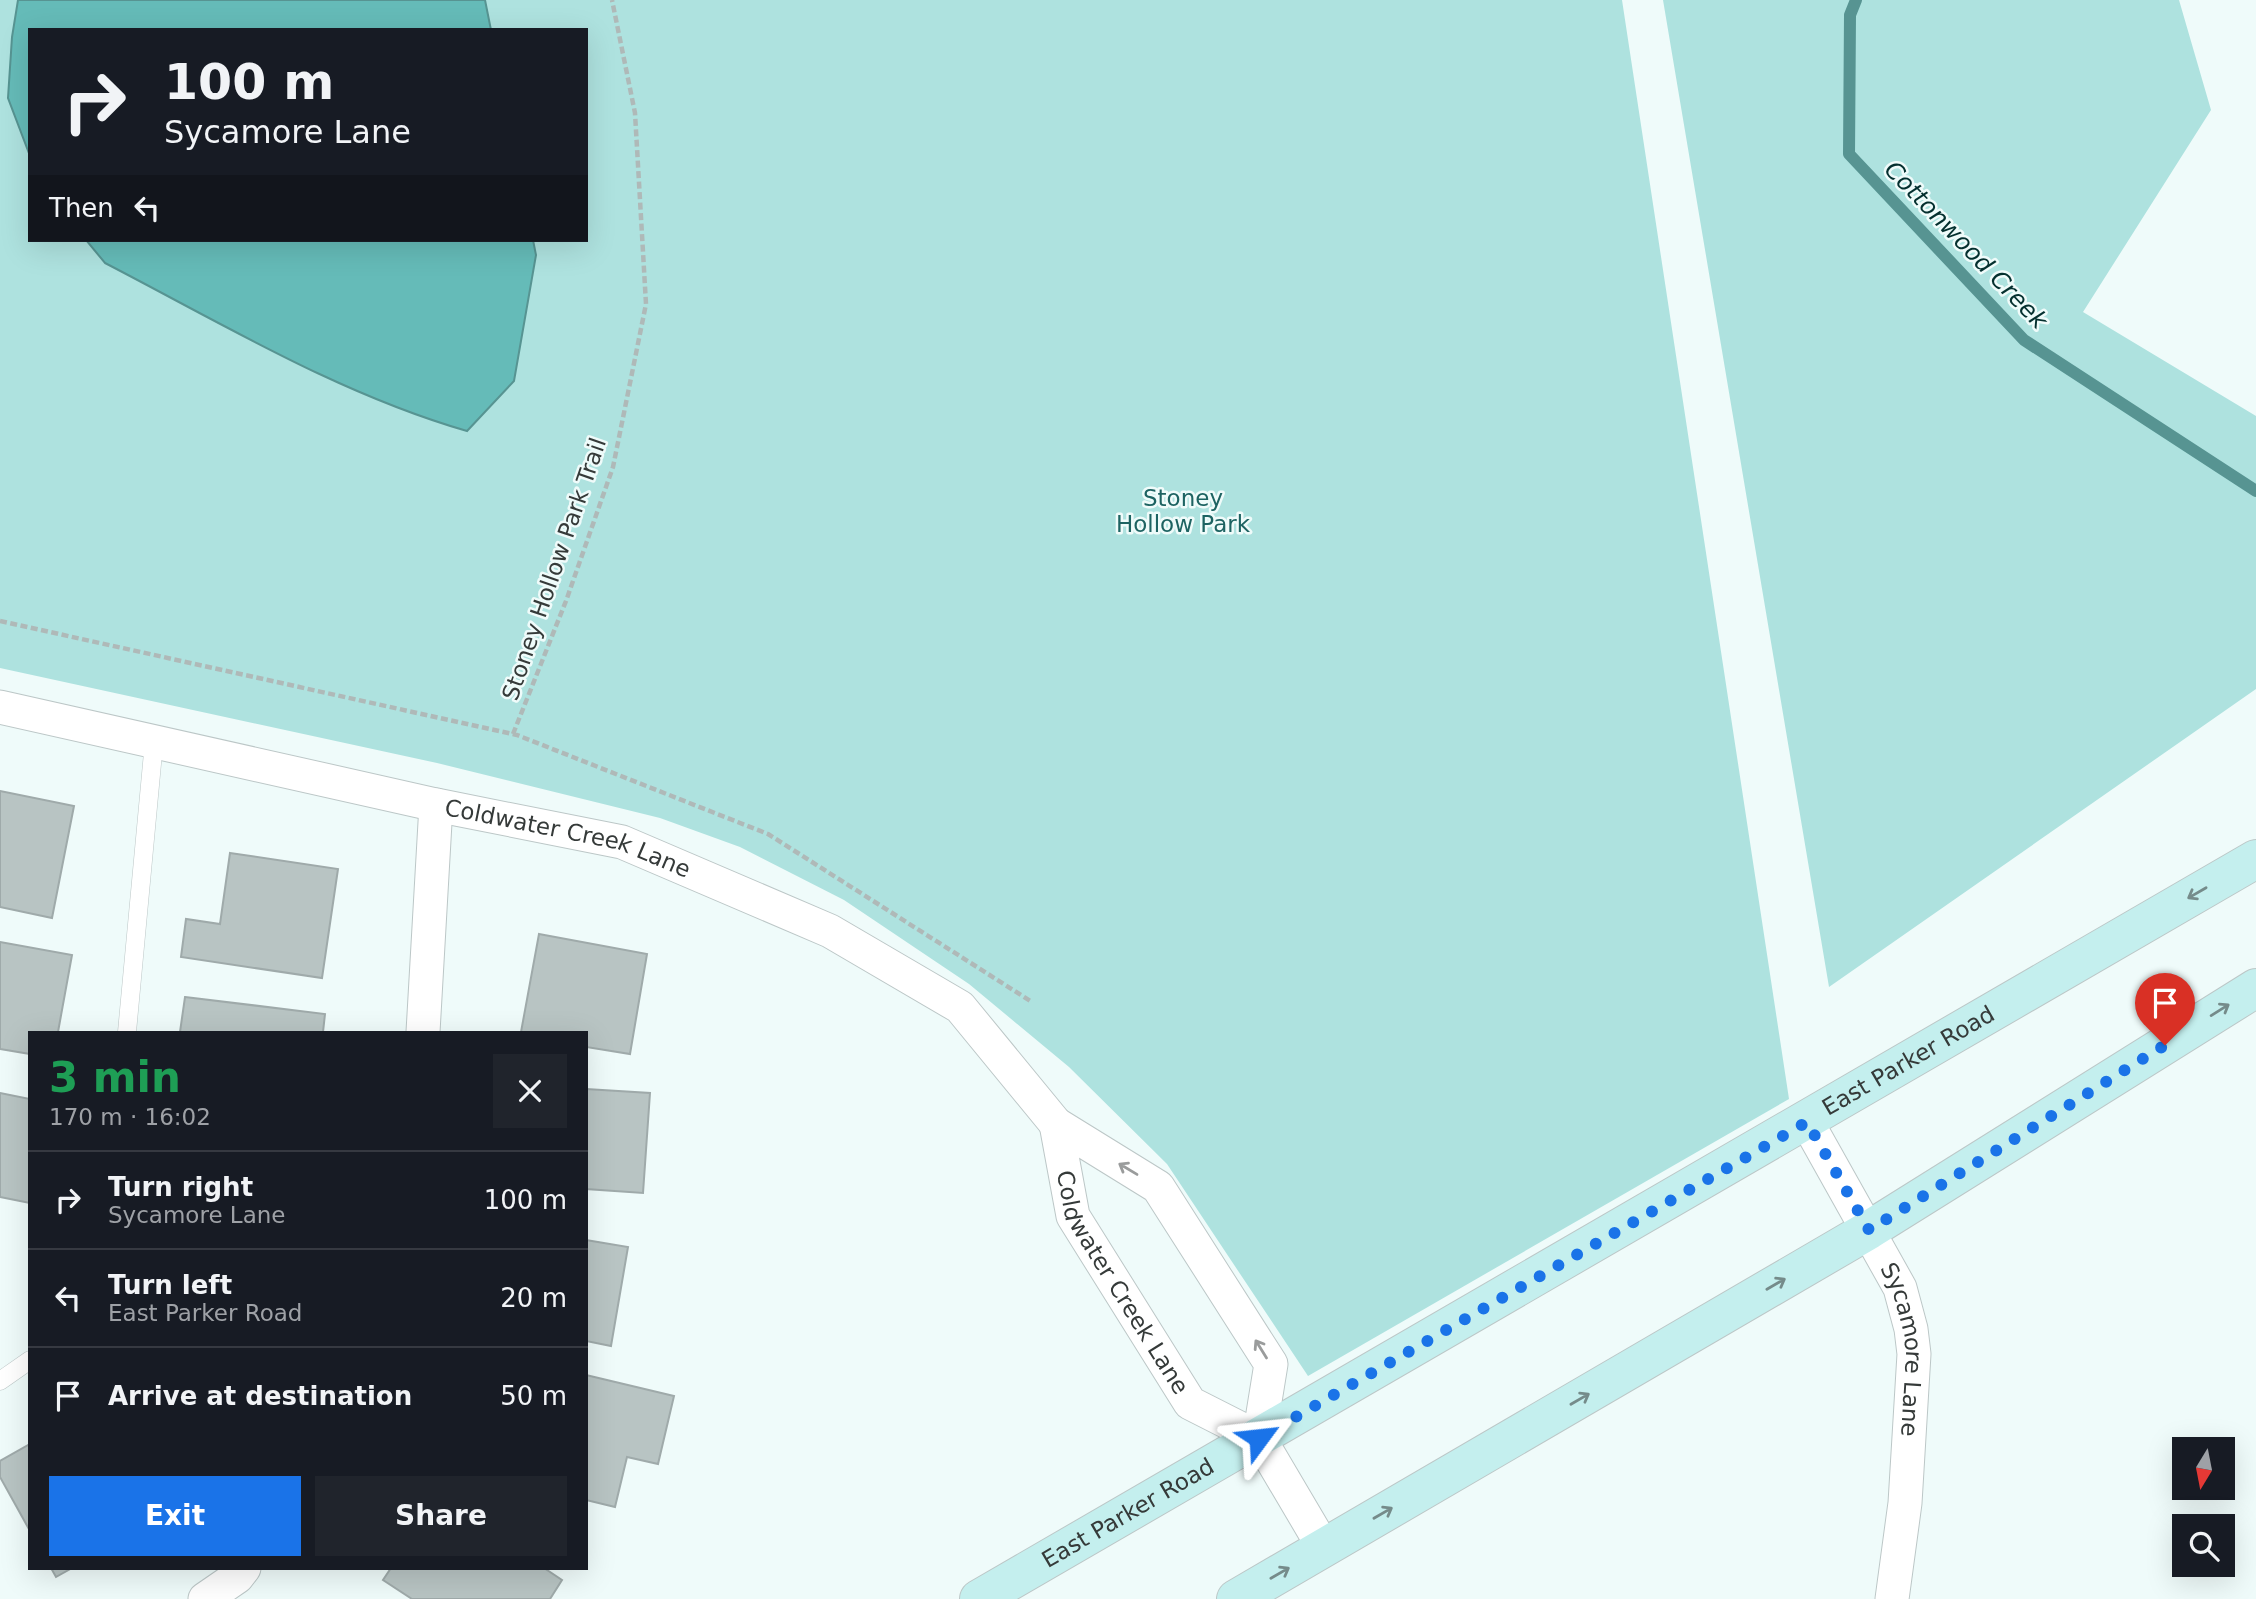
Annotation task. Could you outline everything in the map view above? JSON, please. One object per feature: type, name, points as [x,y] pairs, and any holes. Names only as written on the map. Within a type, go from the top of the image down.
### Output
[{"type":"main road","name":"East Parker Road","points":[[979,1599],[1807,1122],[2256,859]]},
{"type":"main road","points":[[1236,1599],[1869,1230],[2256,988]]},
{"type":"street","name":"Coldwater Creek Lane","points":[[0,707],[436,805],[622,842],[830,931],[960,1007],[1056,1124],[1158,1187],[1270,1364],[1259,1438],[1190,1403],[1073,1216],[1056,1124]]},
{"type":"street","points":[[423,1031],[436,805]]},
{"type":"street","name":"Sycamore Lane","points":[[1807,1122],[1869,1230],[1907,1308],[1914,1354],[1905,1503],[1892,1599]]},
{"type":"street","points":[[1259,1438],[1324,1548]]},
{"type":"street","points":[[205,1599],[237,1577],[242,1570]]},
{"type":"lane","points":[[127,1031],[154,742]]},
{"type":"lane","points":[[0,1381],[28,1361]]},
{"type":"path","name":"Stoney Hollow Park Trail","points":[[513,734],[566,601],[613,467],[646,304],[635,113],[612,0]]},
{"type":"path","name":"Stoney Hollow Park Trail","points":[[0,621],[513,734],[633,778],[768,834],[1032,1002]]},
{"type":"green space","name":"Stoney Hollow Park","points":[[0,0],[1622,0],[1789,1099],[1308,1376],[1167,1164],[1069,1067],[969,984],[844,900],[740,847],[660,818],[437,763],[0,668]]},
{"type":"green space","points":[[1663,0],[2179,0],[2211,110],[2083,312],[2256,416],[2256,689],[1829,987]]},
{"type":"shaded area","points":[[18,0],[485,0],[491,28],[28,28],[28,151],[8,98],[12,37]]},
{"type":"shaded area","points":[[88,242],[533,242],[536,255],[514,381],[467,431],[420,416],[327,378],[105,263]]},
{"type":"building","points":[[0,791],[74,806],[52,918],[0,907]]},
{"type":"building","points":[[230,853],[338,869],[322,978],[181,957],[186,919],[220,924]]},
{"type":"building","points":[[539,934],[647,954],[630,1054],[588,1047],[588,1031],[521,1031]]},
{"type":"building","points":[[0,942],[72,955],[58,1031],[28,1031],[28,1054],[0,1049]]},
{"type":"building","points":[[185,997],[325,1014],[323,1031],[180,1031]]},
{"type":"building","points":[[588,1089],[650,1093],[643,1193],[588,1189]]},
{"type":"building","points":[[0,1093],[28,1099],[28,1203],[0,1197]]},
{"type":"building","points":[[588,1240],[628,1247],[611,1346],[588,1341]]},
{"type":"building","points":[[588,1375],[674,1396],[658,1464],[627,1457],[615,1507],[588,1500]]},
{"type":"building","points":[[28,1445],[28,1527],[0,1477],[0,1461]]},
{"type":"building","points":[[52,1570],[68,1570],[56,1577]]},
{"type":"building","points":[[390,1570],[547,1570],[562,1580],[550,1599],[412,1599],[383,1580]]},
{"type":"waterway","name":"Cottonwood Creek","points":[[1856,0],[1850,15],[1849,154],[2024,340],[2256,491]]},
{"type":"route","points":[[1259,1438],[1807,1122],[1869,1230],[2165,1045]]}]
